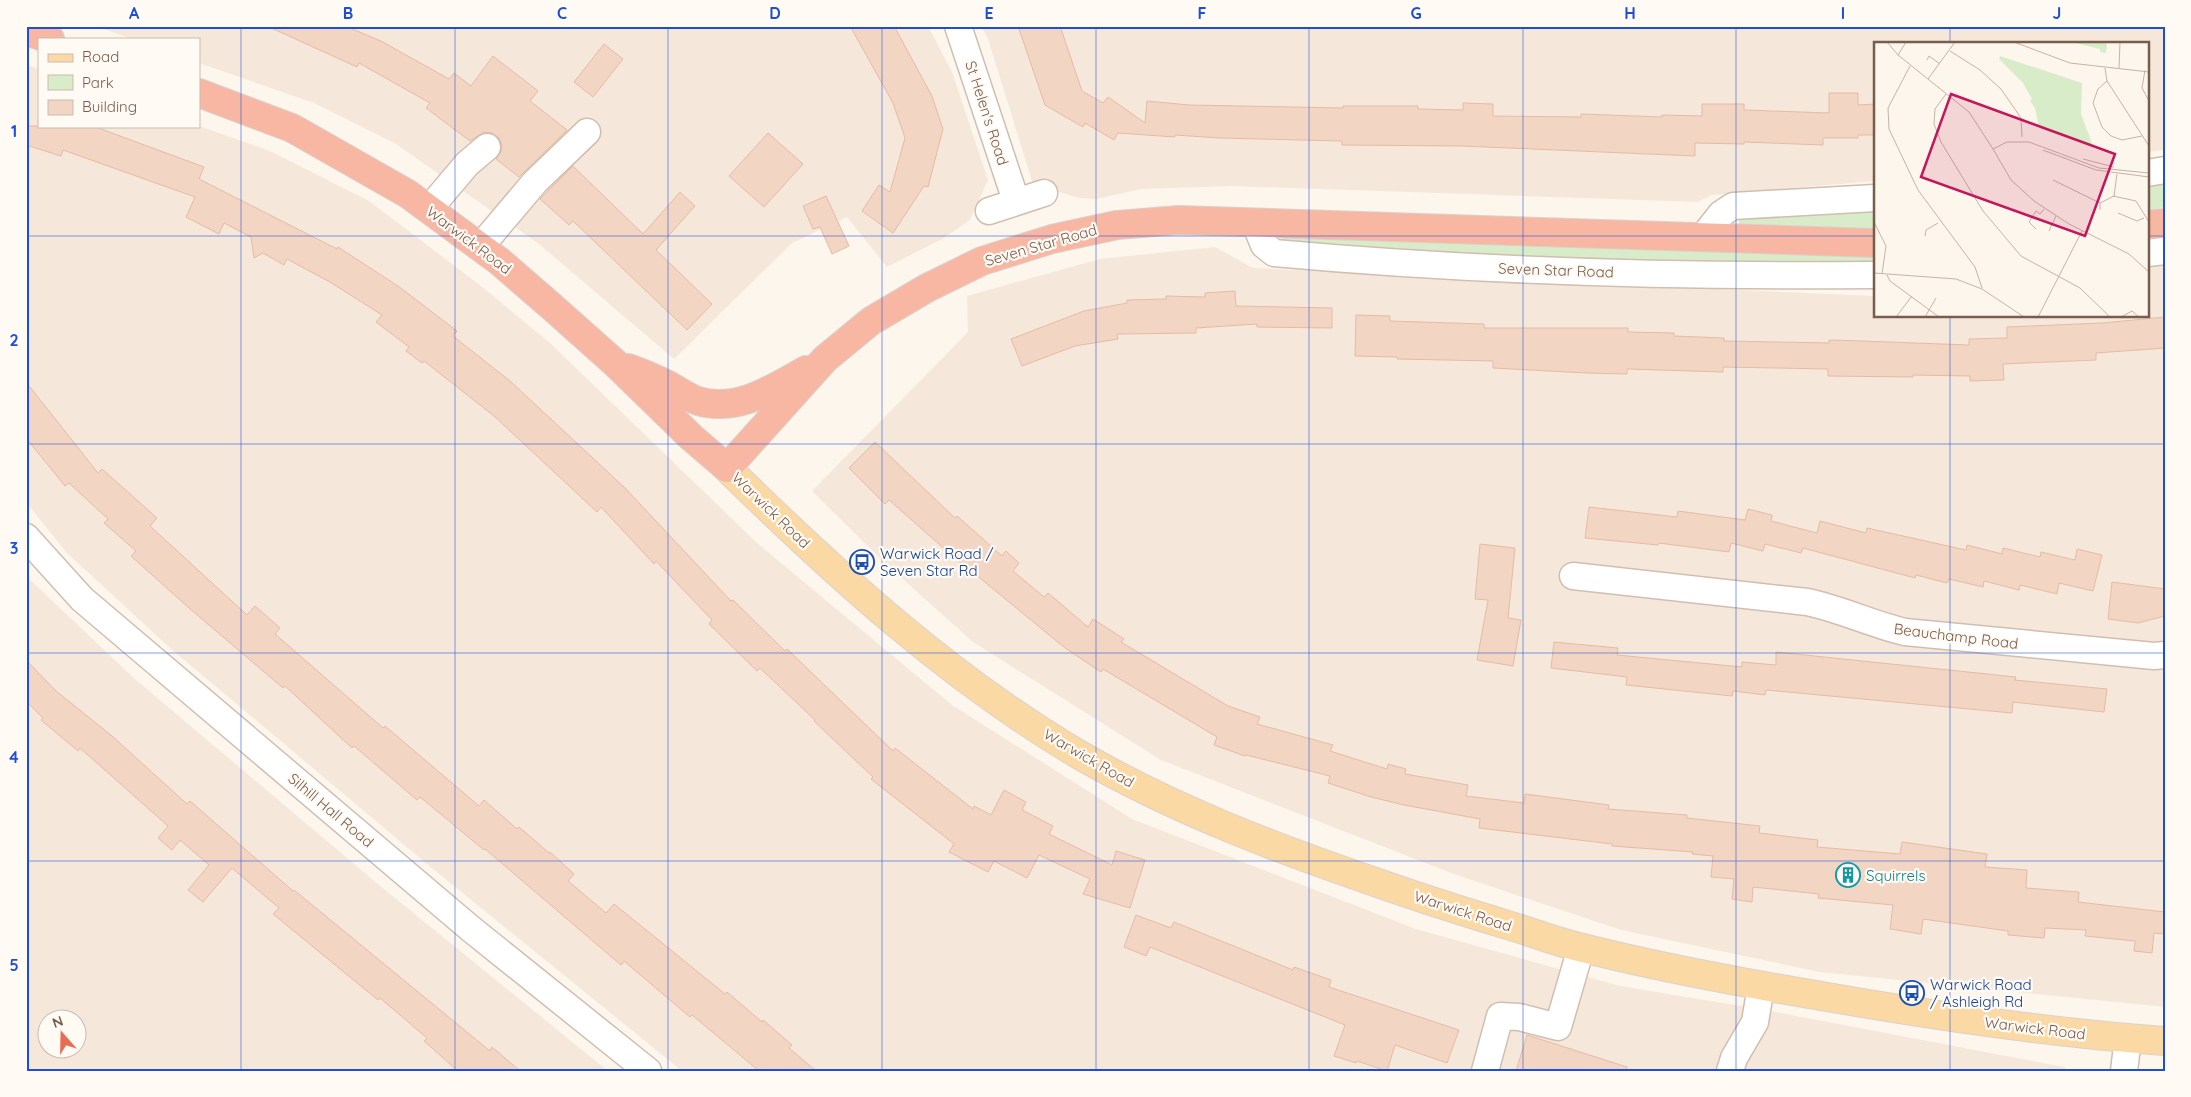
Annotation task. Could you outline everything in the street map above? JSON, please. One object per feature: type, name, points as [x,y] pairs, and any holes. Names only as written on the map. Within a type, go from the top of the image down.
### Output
[{"type":"highway","points":[[26,31],[47,38]]},
{"type":"highway","name":"Warwick Road","points":[[200,93],[292,128],[400,189],[429,209],[480,247],[552,306],[615,363],[692,438],[727,468]]},
{"type":"highway","name":"Seven Star Road","points":[[727,468],[825,359],[871,321],[928,288],[982,261],[1052,239],[1117,225],[1179,220],[1874,243]]},
{"type":"highway","points":[[2148,225],[2165,223]]},
{"type":"highway","name":"Seven Star Road","points":[[615,363],[649,375],[697,400],[720,405],[745,400],[766,392],[825,359]]},
{"type":"main road","name":"Warwick Road","points":[[727,468],[817,555],[954,671],[1015,714],[1080,755],[1141,788],[1286,852],[1435,903],[1581,948],[1761,986],[1944,1017],[2165,1041]]},
{"type":"street","name":"St Helen's Road","points":[[958,26],[1016,201]]},
{"type":"street","points":[[480,247],[536,182],[587,132]]},
{"type":"street","points":[[429,209],[468,164],[487,147]]},
{"type":"street","points":[[2148,173],[2165,170]]},
{"type":"street","points":[[989,210],[1044,193]]},
{"type":"street","points":[[1703,237],[1721,214],[1733,206],[1874,198]]},
{"type":"street","name":"Seven Star Road","points":[[1255,223],[1264,245],[1274,253],[1360,261],[1640,273],[1784,276],[1874,275]]},
{"type":"street","points":[[2148,253],[2165,251]]},
{"type":"street","name":"Silhill Hall Road","points":[[26,537],[82,599],[471,929],[648,1071]]},
{"type":"street","name":"Beauchamp Road","points":[[1573,576],[1806,602],[1829,606],[1881,626],[1905,632],[2154,656],[2165,655]]},
{"type":"street","points":[[1485,1071],[1500,1016],[1519,1017],[1558,1026],[1581,948]]},
{"type":"street","points":[[1730,1071],[1734,1058],[1755,1022],[1761,986]]},
{"type":"street","points":[[2124,1071],[2128,1038]]},
{"type":"shaded area","points":[[96,26],[928,26],[952,72],[988,180],[970,220],[944,238],[887,267],[847,217],[792,243],[674,359],[539,244],[396,144],[314,103],[200,63],[200,38],[129,38]]},
{"type":"shaded area","points":[[981,26],[2165,26],[2165,150],[2148,152],[2148,42],[1874,42],[1874,181],[1712,195],[1697,202],[1232,186],[1141,189],[1096,199],[1079,198],[1033,184],[988,39]]},
{"type":"shaded area","points":[[26,65],[38,69],[38,128],[200,128],[200,126],[270,151],[369,201],[481,286],[550,343],[757,543],[952,705],[1132,819],[1416,929],[1620,986],[1765,1010],[2064,1067],[2067,1071],[682,1071],[427,864],[170,648],[66,552],[26,502]]},
{"type":"shaded area","points":[[1215,247],[1253,268],[1874,296],[1874,318],[2148,318],[2148,266],[2165,263],[2165,1007],[1820,972],[1621,930],[1451,873],[1161,760],[973,642],[886,564],[812,491],[968,332],[967,296],[1100,259]]},
{"type":"shaded area","points":[[26,576],[136,680],[379,885],[608,1071],[26,1071]]},
{"type":"green space","points":[[2165,177],[2165,207],[2148,211],[2148,180]]},
{"type":"green space","points":[[1874,205],[1874,229],[1739,224],[1739,220],[1748,212]]},
{"type":"green space","points":[[1286,235],[1874,255],[1874,269],[1370,255],[1283,241],[1283,237]]},
{"type":"building","points":[[267,26],[345,26],[381,41],[449,79],[454,73],[471,86],[493,56],[538,91],[530,101],[567,130],[519,177],[496,159],[501,152],[502,145],[499,138],[492,133],[484,132],[470,141],[426,108],[430,103],[359,63],[357,67]]},
{"type":"building","points":[[850,26],[894,26],[932,96],[943,129],[928,187],[924,186],[893,233],[862,211],[879,185],[890,192],[905,138],[893,103]]},
{"type":"building","points":[[1018,26],[1060,26],[1082,91],[1103,103],[1108,97],[1145,123],[1147,101],[1189,105],[1343,108],[1343,106],[1418,106],[1418,109],[1463,110],[1463,103],[1493,104],[1493,116],[1581,117],[1581,114],[1662,117],[1662,115],[1702,116],[1702,104],[1744,104],[1744,110],[1829,113],[1829,93],[1858,93],[1858,105],[1874,104],[1874,135],[1858,135],[1858,138],[1823,138],[1823,145],[1744,142],[1744,144],[1695,143],[1695,156],[1462,146],[1342,145],[1342,141],[1175,135],[1175,137],[1118,133],[1114,140],[1085,123],[1083,127],[1045,105]]},
{"type":"building","points":[[604,44],[623,59],[593,97],[574,82]]},
{"type":"building","points":[[26,126],[38,126],[38,128],[98,128],[204,167],[199,179],[337,249],[338,247],[398,286],[457,331],[453,336],[510,381],[625,488],[731,601],[733,600],[785,651],[787,649],[893,751],[895,748],[973,809],[974,806],[991,815],[1004,790],[1026,802],[1022,810],[1053,826],[1049,834],[1112,865],[1116,851],[1145,860],[1130,908],[1083,894],[1090,879],[1039,855],[1027,878],[994,861],[988,872],[949,852],[954,844],[871,779],[873,777],[815,720],[760,668],[757,671],[709,624],[712,620],[656,561],[654,564],[601,507],[597,512],[494,416],[424,361],[422,363],[406,351],[409,347],[376,322],[382,315],[330,282],[287,259],[284,265],[263,253],[254,258],[251,237],[224,223],[219,234],[186,217],[195,197],[63,150],[61,156],[26,145]]},
{"type":"building","points":[[768,133],[803,164],[764,207],[729,176]]},
{"type":"building","points":[[573,166],[643,234],[680,192],[695,206],[656,250],[712,304],[687,330],[573,221],[569,225],[540,199]]},
{"type":"building","points":[[826,196],[849,246],[832,254],[820,227],[813,229],[803,206]]},
{"type":"building","points":[[1235,291],[1236,306],[1332,308],[1332,328],[1257,327],[1257,324],[1196,328],[1196,333],[1117,334],[1118,339],[1075,346],[1022,366],[1011,339],[1084,311],[1127,303],[1127,300],[1166,299],[1166,296],[1205,297],[1205,293]]},
{"type":"building","points":[[1356,315],[1390,316],[1390,321],[1484,324],[1484,328],[1628,328],[1628,332],[1674,333],[1674,336],[1724,338],[1724,341],[1829,343],[1829,340],[1969,345],[1969,339],[2007,338],[2007,327],[2102,323],[2165,317],[2165,348],[2096,353],[2096,360],[2003,364],[2004,380],[1970,381],[1970,376],[1828,376],[1828,369],[1723,367],[1723,372],[1627,369],[1627,374],[1586,373],[1493,368],[1493,361],[1355,356]]},
{"type":"building","points":[[26,382],[98,473],[102,469],[157,518],[150,526],[247,615],[255,606],[280,628],[275,634],[383,728],[385,726],[479,806],[484,800],[517,829],[519,827],[550,852],[574,874],[568,881],[606,913],[614,904],[725,994],[727,992],[762,1022],[763,1020],[792,1045],[789,1048],[816,1071],[759,1071],[692,1015],[690,1017],[624,961],[621,965],[485,849],[420,797],[417,800],[354,746],[352,748],[285,686],[283,688],[189,608],[131,556],[136,551],[104,523],[108,519],[69,483],[65,486],[26,438]]},
{"type":"building","points":[[875,442],[955,518],[957,516],[1002,556],[1006,551],[1019,563],[1013,571],[1044,597],[1048,593],[1088,627],[1093,619],[1124,639],[1121,642],[1228,706],[1260,717],[1257,724],[1333,745],[1330,751],[1387,769],[1388,764],[1406,769],[1405,774],[1468,785],[1466,796],[1524,803],[1525,794],[1609,805],[1608,809],[1687,815],[1687,818],[1760,826],[1759,833],[1818,840],[1817,847],[1900,854],[1902,842],[1987,854],[1985,867],[2027,870],[2026,888],[2079,892],[2078,902],[2165,912],[2165,934],[2154,933],[2152,953],[2134,951],[2135,941],[2085,936],[2086,930],[2045,928],[2044,938],[2008,935],[2008,931],[1923,919],[1921,934],[1890,929],[1893,905],[1818,898],[1819,894],[1753,887],[1752,902],[1732,899],[1734,879],[1711,877],[1713,856],[1692,854],[1693,852],[1612,846],[1612,844],[1479,828],[1480,819],[1371,797],[1328,783],[1330,776],[1245,756],[1214,745],[1217,737],[1103,669],[1101,672],[1065,648],[974,575],[889,500],[885,504],[849,468]]},
{"type":"building","points":[[1589,507],[1677,517],[1678,511],[1745,520],[1748,509],[1772,515],[1771,521],[1817,533],[1820,521],[1866,533],[1867,528],[1966,550],[1967,545],[2002,554],[2003,548],[2040,557],[2041,552],[2075,560],[2077,549],[2102,555],[2093,591],[2059,583],[2057,594],[2020,585],[2019,590],[1984,581],[1983,587],[1949,579],[1947,583],[1916,575],[1915,578],[1803,548],[1801,553],[1765,544],[1763,551],[1731,543],[1729,552],[1659,543],[1658,545],[1585,538]]},
{"type":"building","points":[[1480,544],[1515,548],[1508,618],[1521,620],[1513,666],[1477,660],[1488,600],[1475,599]]},
{"type":"building","points":[[2112,582],[2165,589],[2165,616],[2138,623],[2108,619]]},
{"type":"building","points":[[1554,642],[1618,648],[1617,655],[1742,667],[1742,662],[1776,665],[1776,652],[2016,677],[2015,680],[2107,689],[2104,712],[2013,702],[2012,713],[1766,690],[1765,695],[1733,691],[1732,696],[1626,685],[1627,677],[1551,668]]},
{"type":"building","points":[[26,660],[56,691],[112,736],[187,804],[190,801],[293,891],[490,1051],[492,1047],[520,1071],[458,1071],[424,1041],[427,1038],[380,998],[378,1000],[273,914],[279,908],[232,868],[203,902],[188,890],[209,865],[180,840],[172,850],[158,838],[168,826],[80,748],[78,751],[41,720],[43,718],[26,701]]},
{"type":"building","points":[[1136,915],[1171,928],[1174,922],[1293,970],[1294,967],[1331,980],[1329,987],[1459,1030],[1447,1063],[1395,1045],[1387,1071],[1334,1056],[1345,1025],[1150,947],[1146,956],[1124,947]]},
{"type":"building","points":[[1527,1035],[1627,1067],[1626,1071],[1516,1071]]},
{"type":"place","name":"Warwick Road / Seven Star Rd","points":[[862,562]]},
{"type":"place","name":"Squirrels","points":[[1848,875]]},
{"type":"place","name":"Warwick Road / Ashleigh Rd","points":[[1912,993]]}]
